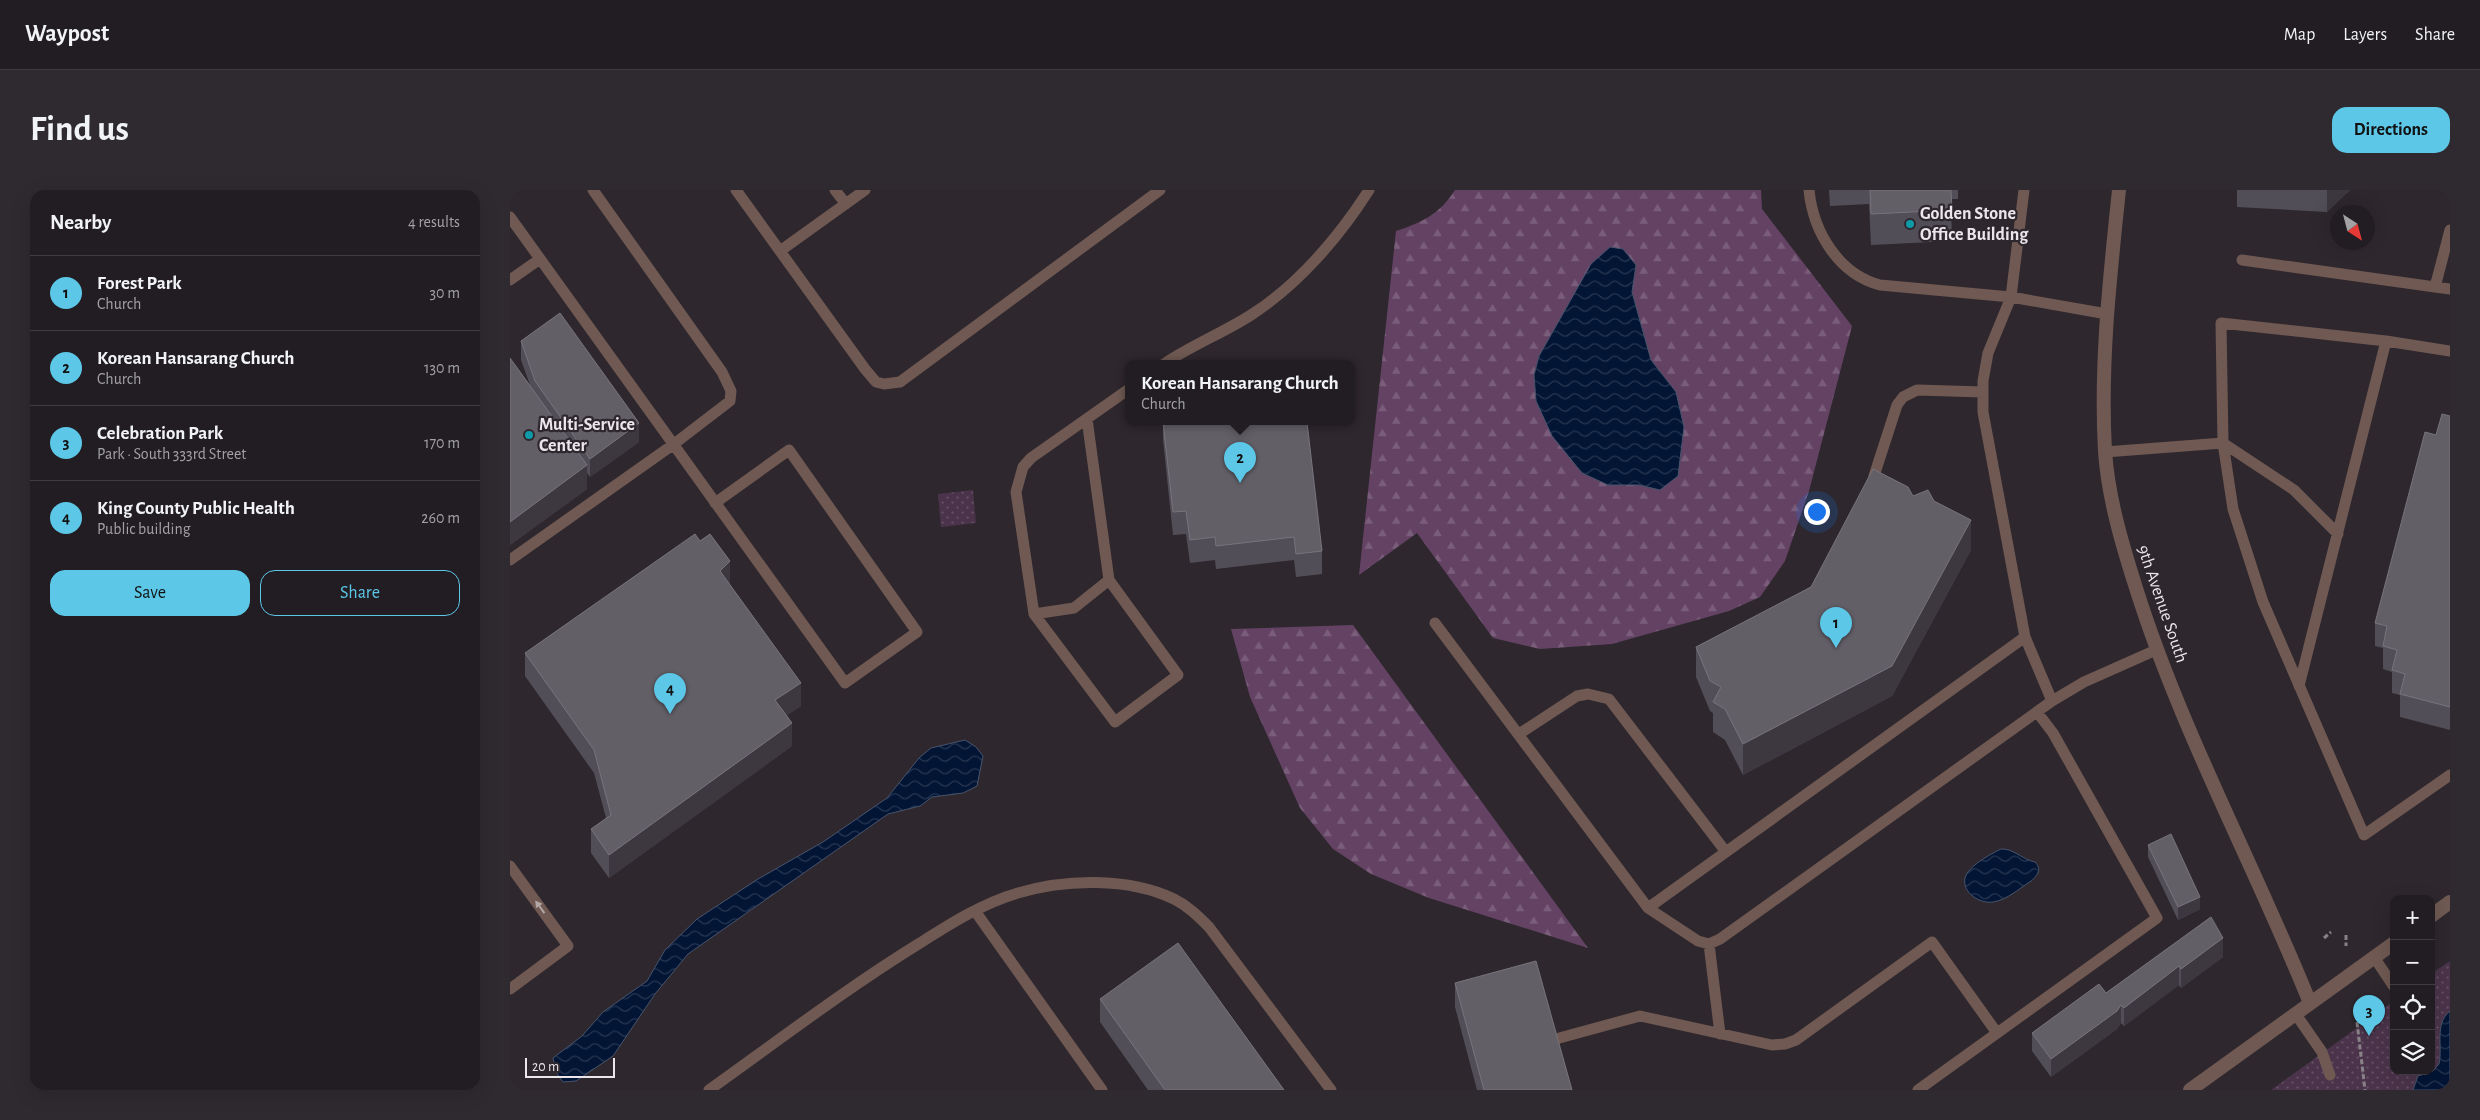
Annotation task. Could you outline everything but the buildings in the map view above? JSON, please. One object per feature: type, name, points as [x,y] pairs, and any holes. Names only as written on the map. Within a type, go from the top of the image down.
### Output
[{"type":"street","name":"9th Avenue South","points":[[2119,190],[2107,314],[2105,452],[2119,534],[2156,650],[2310,1003]]},
{"type":"street","points":[[2435,913],[2450,902]]},
{"type":"street","points":[[2190,1090],[2390,945]]},
{"type":"lane","points":[[510,560],[674,444],[730,401],[731,391],[722,372],[593,190]]},
{"type":"lane","points":[[736,190],[876,382],[893,384],[900,382],[1160,190]]},
{"type":"lane","points":[[835,190],[846,204]]},
{"type":"lane","points":[[780,251],[865,190]]},
{"type":"lane","points":[[1170,360],[1188,347],[1250,316],[1272,300],[1319,254],[1355,211],[1369,190]]},
{"type":"lane","points":[[1809,190],[1814,221],[1821,237],[1834,253],[1866,281],[1880,285],[2012,297],[2107,314]]},
{"type":"lane","points":[[2024,190],[2012,297],[1988,353],[1983,392],[1983,412],[2024,637],[2052,701]]},
{"type":"lane","points":[[510,217],[674,444],[715,503],[845,683],[917,632],[789,450],[715,503]]},
{"type":"lane","points":[[2435,287],[2450,230]]},
{"type":"lane","points":[[510,280],[540,259]]},
{"type":"lane","points":[[2242,260],[2450,289]]},
{"type":"lane","points":[[2450,351],[2386,341],[2221,323],[2223,442],[2230,494],[2243,544],[2263,602],[2364,835],[2450,775]]},
{"type":"lane","points":[[2299,686],[2386,341]]},
{"type":"lane","points":[[1874,476],[1897,406],[1904,397],[1917,390],[1983,392]]},
{"type":"lane","points":[[1087,419],[1108,580],[1178,675],[1115,722],[1034,614],[1016,492],[1023,467],[1031,458],[1125,392]]},
{"type":"lane","points":[[2105,452],[2223,442],[2294,490],[2338,534]]},
{"type":"lane","points":[[1034,614],[1074,608],[1108,580]]},
{"type":"lane","points":[[1435,623],[1648,908],[1698,941],[1709,944],[1720,939],[2052,701],[2084,682],[2156,650]]},
{"type":"lane","points":[[1648,908],[2024,637]]},
{"type":"lane","points":[[1519,734],[1577,696],[1588,694],[1609,699],[1726,852]]},
{"type":"lane","points":[[1918,1090],[2157,918],[2053,733],[2037,712]]},
{"type":"lane","points":[[510,866],[568,946],[510,989]]},
{"type":"lane","points":[[709,1090],[888,962],[975,911],[1017,893],[1059,885],[1099,884],[1127,886],[1154,891],[1175,900],[1194,912],[1209,927],[1331,1090]]},
{"type":"lane","points":[[975,911],[1102,1090]]},
{"type":"lane","points":[[1552,1040],[1640,1016],[1772,1045],[1785,1044],[1796,1040],[1932,942],[1998,1033]]},
{"type":"lane","points":[[1709,944],[1720,1034]]},
{"type":"lane","points":[[2374,956],[2393,985]]},
{"type":"lane","points":[[2295,1013],[2322,1052],[2330,1075]]},
{"type":"path","points":[[2324,938],[2331,932]]},
{"type":"path","points":[[2346,935],[2346,946]]},
{"type":"path","points":[[2364,1001],[2370,1013]]},
{"type":"path","points":[[2358,1022],[2365,1090]]},
{"type":"green space","points":[[1455,190],[1761,190],[1762,209],[1852,326],[1809,491],[1785,561],[1760,597],[1729,611],[1612,644],[1540,649],[1493,638],[1417,533],[1359,575],[1396,231],[1414,225],[1429,216]],"holes":[[[1636,265],[1632,292],[1651,360],[1676,392],[1660,490],[1639,485],[1608,485],[1536,401],[1534,375],[1539,356]]]},
{"type":"green space","points":[[1353,625],[1588,948],[1429,898],[1371,874],[1333,849],[1300,808],[1250,697],[1231,629]]},
{"type":"shaded area","points":[[973,490],[976,523],[941,527],[938,494]]},
{"type":"shaded area","points":[[2450,961],[2450,1090],[2271,1090],[2390,1004],[2390,1075],[2435,1075],[2435,971]]},
{"type":"water","points":[[1610,247],[1623,249],[1636,265],[1632,292],[1651,360],[1676,392],[1684,427],[1678,476],[1660,490],[1639,485],[1608,485],[1582,473],[1552,436],[1536,401],[1534,375],[1539,356],[1591,264]]},
{"type":"water","points":[[965,740],[976,747],[983,756],[977,786],[963,793],[932,797],[920,806],[888,814],[688,954],[655,994],[613,1056],[576,1081],[563,1082],[556,1072],[553,1058],[582,1036],[603,1012],[647,981],[665,950],[697,919],[758,879],[823,842],[887,798],[919,758],[931,748]]},
{"type":"water","points":[[2001,849],[2010,850],[2035,862],[2039,870],[2031,881],[2003,899],[1988,902],[1978,899],[1969,893],[1966,888],[1965,878],[1970,869]]},
{"type":"water","points":[[2450,1011],[2450,1090],[2413,1090],[2418,1076],[2435,1075],[2435,1069],[2439,1064],[2440,1036],[2445,1016]]},
{"type":"place","name":"Golden Stone Office Building","points":[[1910,224]]},
{"type":"place","name":"Multi-Service Center","points":[[529,435]]},
{"type":"place","name":"Korean Hansarang Church","points":[[1240,483]]},
{"type":"place","name":"Forest Park","points":[[1836,648]]},
{"type":"place","name":"King County Public Health","points":[[670,714]]},
{"type":"place","name":"Celebration Park","points":[[2369,1036]]}]
